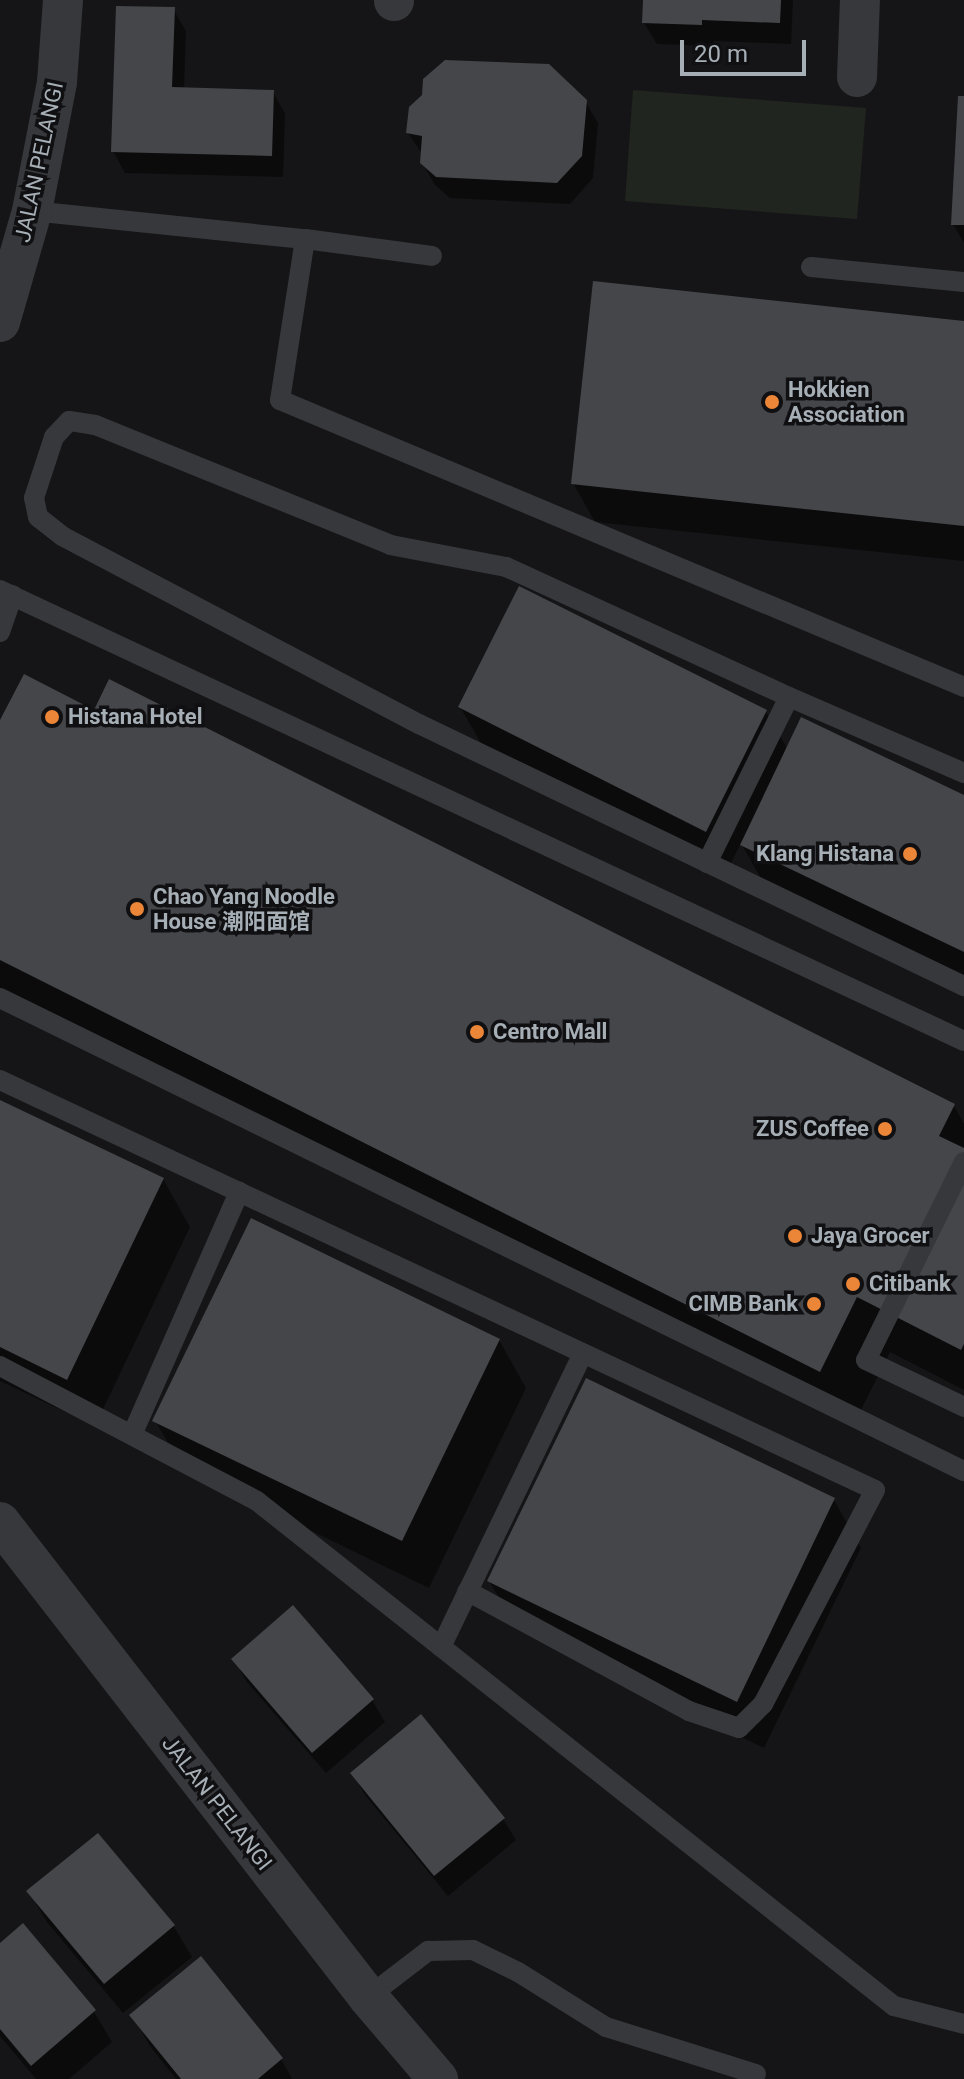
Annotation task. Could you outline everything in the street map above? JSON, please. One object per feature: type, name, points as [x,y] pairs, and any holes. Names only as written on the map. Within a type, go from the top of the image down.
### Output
[{"type":"street","name":"JALAN PELANGI","points":[[0,322],[32,211],[57,82],[63,0]]},
{"type":"street","points":[[857,77],[860,0]]},
{"type":"street","name":"JALAN PELANGI","points":[[0,1522],[368,1997],[438,2079]]},
{"type":"lane","points":[[32,211],[305,239],[432,256]]},
{"type":"lane","points":[[305,239],[280,400],[964,687]]},
{"type":"lane","points":[[811,267],[964,282]]},
{"type":"lane","points":[[964,773],[789,697],[506,567],[391,545],[95,425],[69,421],[54,437],[34,498],[38,517],[62,536],[419,724],[964,986]]},
{"type":"lane","points":[[0,632],[7,592],[964,1041]]},
{"type":"lane","points":[[707,863],[789,697]]},
{"type":"lane","points":[[0,998],[964,1471]]},
{"type":"lane","points":[[0,1080],[875,1490],[763,1704],[739,1728],[689,1711],[467,1591]]},
{"type":"lane","points":[[964,1162],[866,1360],[964,1407]]},
{"type":"lane","points":[[132,1435],[239,1192]]},
{"type":"lane","points":[[441,1647],[583,1353]]},
{"type":"lane","points":[[0,1366],[257,1501],[894,2006],[964,2024]]},
{"type":"lane","points":[[368,1997],[428,1951],[473,1950],[518,1972],[606,2027],[756,2074]]},
{"type":"shaded area","points":[[633,90],[866,108],[857,219],[625,201]]},
{"type":"building","points":[[643,0],[781,0],[780,23],[702,20],[702,25],[642,23]]},
{"type":"building","points":[[116,6],[175,7],[172,87],[274,90],[272,156],[111,152]]},
{"type":"building","points":[[445,60],[549,64],[587,100],[582,156],[557,183],[436,177],[420,163],[422,136],[406,133],[409,107],[422,95],[423,79]]},
{"type":"building","points":[[958,96],[964,96],[964,225],[951,225]]},
{"type":"building","name":"Hokkien Association","points":[[593,281],[964,321],[964,526],[571,484]]},
{"type":"building","points":[[519,586],[767,710],[706,832],[458,707]]},
{"type":"building","name":"Centro Mall","points":[[24,674],[94,710],[109,679],[955,1104],[939,1136],[964,1148],[964,1344],[961,1350],[857,1297],[820,1372],[0,960],[0,720]]},
{"type":"building","points":[[801,717],[964,795],[964,952],[740,845]]},
{"type":"building","points":[[0,1100],[164,1178],[67,1380],[0,1347]]},
{"type":"building","points":[[251,1218],[500,1339],[402,1541],[152,1421]]},
{"type":"building","points":[[586,1378],[835,1498],[737,1702],[487,1581]]},
{"type":"building","points":[[293,1605],[374,1699],[312,1753],[231,1659]]},
{"type":"building","points":[[421,1714],[505,1818],[434,1876],[350,1773]]},
{"type":"building","points":[[98,1833],[175,1925],[104,1984],[26,1891]]},
{"type":"building","points":[[23,1923],[96,2010],[31,2066],[0,2029],[0,1943]]},
{"type":"building","points":[[201,1956],[283,2058],[258,2079],[181,2079],[129,2015]]},
{"type":"place","name":"Hokkien Association","points":[[772,402]]},
{"type":"place","name":"Histana Hotel","points":[[52,717]]},
{"type":"place","name":"Klang Histana","points":[[910,854]]},
{"type":"place","name":"Chao Yang Noodle House 潮阳面馆","points":[[137,909]]},
{"type":"place","name":"Centro Mall","points":[[477,1032]]},
{"type":"place","name":"ZUS Coffee","points":[[885,1129]]},
{"type":"place","name":"Jaya Grocer","points":[[795,1236]]},
{"type":"place","name":"Citibank","points":[[853,1284]]},
{"type":"place","name":"CIMB Bank","points":[[814,1304]]}]
